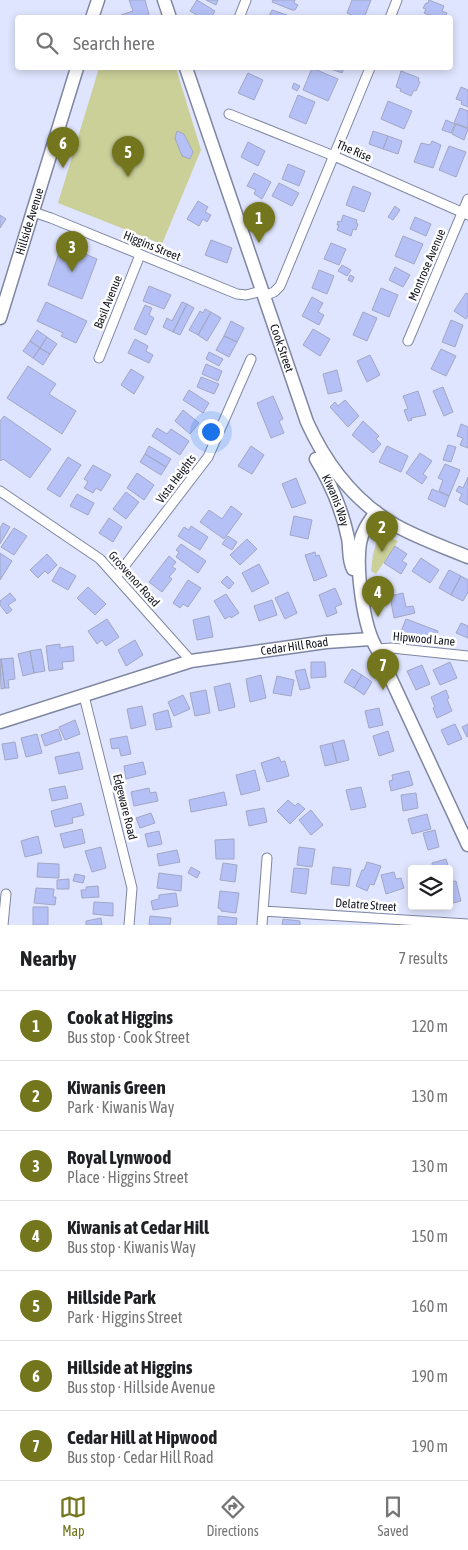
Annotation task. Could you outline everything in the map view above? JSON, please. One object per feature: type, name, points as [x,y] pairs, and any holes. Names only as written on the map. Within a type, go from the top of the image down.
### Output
[{"type":"street","points":[[93,15],[98,0]]},
{"type":"street","points":[[164,0],[169,15]]},
{"type":"street","points":[[239,15],[246,0]]},
{"type":"street","points":[[391,15],[397,0]]},
{"type":"street","name":"Hillside Avenue","points":[[0,318],[76,70]]},
{"type":"street","name":"Cook Street","points":[[187,70],[306,422],[318,446],[332,469],[350,489],[376,512],[414,534],[468,557]]},
{"type":"street","points":[[263,293],[274,292],[280,286],[369,70]]},
{"type":"street","name":"The Rise","points":[[229,114],[334,156],[465,214]]},
{"type":"street","name":"Montrose Avenue","points":[[408,341],[465,214],[468,199]]},
{"type":"street","name":"Higgins Street","points":[[33,212],[52,218],[237,294],[246,296],[263,293]]},
{"type":"street","name":"Basil Avenue","points":[[99,358],[140,255]]},
{"type":"street","name":"Vista Heights","points":[[116,577],[208,457],[251,358]]},
{"type":"street","name":"Kiwanis Way","points":[[306,422],[304,437],[338,501],[348,539],[351,566],[360,582]]},
{"type":"street","name":"Grosvenor Road","points":[[0,491],[100,559],[191,661]]},
{"type":"street","name":"Kiwanis Way","points":[[374,644],[360,582],[360,542],[365,527],[376,512]]},
{"type":"street","name":"Cedar Hill Road","points":[[0,722],[191,661],[326,642],[374,644]]},
{"type":"street","points":[[374,644],[468,845]]},
{"type":"street","name":"Hipwood Lane","points":[[374,644],[392,648],[468,656]]},
{"type":"street","name":"Edgeware Road","points":[[84,696],[132,888],[129,925]]},
{"type":"street","points":[[262,925],[267,858]]},
{"type":"street","points":[[3,925],[6,894]]},
{"type":"street","name":"Delatre Street","points":[[263,910],[468,924]]},
{"type":"green space","points":[[98,70],[177,70],[201,150],[162,244],[58,203]]},
{"type":"green space","points":[[381,534],[398,541],[376,574],[371,571],[373,555],[378,536]]},
{"type":"building","points":[[129,0],[145,0],[149,15],[121,15],[133,11]]},
{"type":"building","points":[[197,0],[215,11],[213,15],[197,15],[190,11]]},
{"type":"building","points":[[206,0],[218,0],[216,5]]},
{"type":"building","points":[[273,0],[295,0],[294,3],[298,5],[295,10],[292,10],[272,2]]},
{"type":"building","points":[[352,0],[371,0],[365,15],[351,15],[347,13]]},
{"type":"building","points":[[429,0],[444,6],[442,11],[447,13],[446,15],[429,15],[424,13],[426,9],[423,8]]},
{"type":"building","points":[[272,10],[287,15],[270,15]]},
{"type":"building","points":[[311,70],[317,70],[338,79],[328,101],[303,90]]},
{"type":"building","points":[[401,71],[419,78],[418,81],[420,82],[416,91],[414,90],[411,96],[396,87]]},
{"type":"building","points":[[248,73],[263,80],[254,100],[238,93]]},
{"type":"building","points":[[294,83],[300,86],[297,91],[292,88]]},
{"type":"building","points":[[461,87],[468,90],[468,107],[461,104],[462,101],[456,99]]},
{"type":"building","points":[[298,95],[315,102],[306,124],[289,117]]},
{"type":"building","points":[[388,101],[412,111],[404,129],[381,119]]},
{"type":"building","points":[[460,108],[468,111],[468,128],[454,123]]},
{"type":"building","points":[[446,120],[455,124],[451,133],[442,130]]},
{"type":"building","points":[[456,124],[468,129],[464,140],[452,134]]},
{"type":"building","points":[[177,131],[184,134],[193,152],[190,159],[182,156],[175,138]]},
{"type":"building","points":[[373,131],[388,136],[383,149],[369,144]]},
{"type":"building","points":[[388,136],[402,141],[398,154],[383,149]]},
{"type":"building","points":[[432,141],[441,145],[433,168],[414,162],[421,143],[430,145]]},
{"type":"building","points":[[248,142],[265,151],[258,166],[241,157]]},
{"type":"building","points":[[449,146],[466,152],[456,177],[439,170]]},
{"type":"building","points":[[288,164],[305,171],[299,186],[282,179]]},
{"type":"building","points":[[254,173],[271,182],[262,199],[254,194],[256,190],[247,186]]},
{"type":"building","points":[[279,183],[299,193],[292,206],[272,196]]},
{"type":"building","points":[[353,186],[371,193],[364,212],[346,205]]},
{"type":"building","points":[[198,201],[208,207],[205,212],[211,215],[207,222],[203,219],[199,226],[187,219]]},
{"type":"building","points":[[395,206],[400,210],[393,220],[388,217]]},
{"type":"building","points":[[0,215],[6,219],[0,228]]},
{"type":"building","points":[[343,215],[357,220],[356,230],[353,229],[351,236],[337,230],[338,221],[341,222]]},
{"type":"building","points":[[415,217],[431,224],[426,236],[410,229]]},
{"type":"building","points":[[403,236],[423,244],[414,264],[395,256]]},
{"type":"building","points":[[211,240],[232,248],[227,263],[205,255]]},
{"type":"building","points":[[331,243],[346,249],[339,265],[324,259]]},
{"type":"building","points":[[62,244],[97,259],[82,299],[48,285]]},
{"type":"building","points":[[342,265],[351,270],[347,276],[338,271]]},
{"type":"building","points":[[395,267],[410,275],[403,287],[389,280]]},
{"type":"building","points":[[319,270],[334,276],[327,294],[312,288]]},
{"type":"building","points":[[350,275],[354,277],[352,282],[348,280]]},
{"type":"building","points":[[149,286],[171,295],[164,309],[143,301]]},
{"type":"building","points":[[381,288],[398,295],[389,317],[372,310]]},
{"type":"building","points":[[466,293],[468,294],[468,315],[466,319],[454,311]]},
{"type":"building","points":[[312,297],[323,303],[318,312],[324,315],[319,325],[302,316]]},
{"type":"building","points":[[46,302],[87,321],[76,343],[61,336],[63,333],[37,321]]},
{"type":"building","points":[[182,302],[187,304],[173,332],[163,327],[167,318],[172,321]]},
{"type":"building","points":[[187,304],[194,308],[180,335],[173,332]]},
{"type":"building","points":[[145,305],[152,308],[149,315],[154,318],[146,335],[134,329]]},
{"type":"building","points":[[205,309],[211,312],[198,335],[189,330],[200,311],[203,313]]},
{"type":"building","points":[[211,312],[221,318],[207,341],[198,335]]},
{"type":"building","points":[[363,312],[377,318],[367,341],[353,335]]},
{"type":"building","points":[[451,320],[463,325],[455,347],[442,342]]},
{"type":"building","points":[[231,321],[244,328],[237,342],[224,336]]},
{"type":"building","points":[[313,329],[330,339],[320,356],[303,345]]},
{"type":"building","points":[[37,330],[47,337],[40,348],[30,341]]},
{"type":"building","points":[[224,336],[237,342],[229,357],[216,350]]},
{"type":"building","points":[[47,337],[57,344],[50,354],[40,348]]},
{"type":"building","points":[[135,339],[148,346],[146,351],[153,355],[149,363],[128,353]]},
{"type":"building","points":[[30,341],[40,348],[33,358],[23,351]]},
{"type":"building","points":[[40,348],[50,354],[43,365],[33,358]]},
{"type":"building","points":[[441,349],[456,356],[446,376],[431,369]]},
{"type":"building","points":[[209,352],[223,359],[219,366],[206,359]]},
{"type":"building","points":[[370,355],[380,375],[367,382],[357,361]]},
{"type":"building","points":[[206,364],[222,371],[218,381],[202,374]]},
{"type":"building","points":[[28,366],[56,384],[49,394],[76,411],[62,434],[7,398]]},
{"type":"building","points":[[131,369],[144,377],[134,394],[121,385]]},
{"type":"building","points":[[337,370],[342,391],[328,394],[323,374]]},
{"type":"building","points":[[201,377],[219,384],[214,394],[197,387]]},
{"type":"building","points":[[443,387],[453,412],[444,416],[433,391]]},
{"type":"building","points":[[189,390],[209,403],[203,413],[183,400]]},
{"type":"building","points":[[418,391],[426,415],[411,418],[412,420],[408,421],[404,410],[408,409],[403,396]]},
{"type":"building","points":[[273,396],[283,419],[279,421],[284,433],[271,438],[257,403]]},
{"type":"building","points":[[345,400],[359,416],[348,427],[330,407],[335,402],[338,406]]},
{"type":"building","points":[[183,410],[199,423],[190,434],[175,421]]},
{"type":"building","points":[[4,416],[51,449],[30,478],[3,459],[0,460],[0,421]]},
{"type":"building","points":[[363,421],[379,436],[376,439],[381,444],[373,453],[352,435]]},
{"type":"building","points":[[461,424],[468,427],[468,448],[460,445],[463,438],[457,436]]},
{"type":"building","points":[[157,428],[167,434],[171,429],[189,441],[180,455],[152,436]]},
{"type":"building","points":[[448,445],[456,447],[451,462],[443,460]]},
{"type":"building","points":[[149,446],[171,459],[166,467],[145,454]]},
{"type":"building","points":[[251,446],[264,455],[252,474],[238,466]]},
{"type":"building","points":[[387,446],[408,456],[401,472],[379,462]]},
{"type":"building","points":[[420,453],[432,461],[423,474],[427,477],[422,484],[406,473]]},
{"type":"building","points":[[145,454],[166,467],[161,475],[140,462]]},
{"type":"building","points":[[68,457],[81,465],[60,497],[47,489]]},
{"type":"building","points":[[445,464],[460,470],[449,496],[439,491],[443,480],[438,478]]},
{"type":"building","points":[[93,465],[111,475],[101,491],[96,488],[93,493],[84,488],[88,482],[84,479]]},
{"type":"building","points":[[137,473],[154,485],[144,500],[127,488]]},
{"type":"building","points":[[468,477],[468,505],[459,500],[462,494],[456,491],[459,486],[463,488]]},
{"type":"building","points":[[296,478],[306,503],[292,508],[282,484]]},
{"type":"building","points":[[432,489],[449,496],[445,507],[428,499]]},
{"type":"building","points":[[126,492],[139,502],[126,519],[113,509]]},
{"type":"building","points":[[77,494],[94,503],[88,515],[70,506]]},
{"type":"building","points":[[231,506],[242,514],[224,539],[200,522],[209,510],[222,519]]},
{"type":"building","points":[[294,516],[312,520],[308,539],[290,535]]},
{"type":"building","points":[[109,518],[122,527],[113,542],[99,533]]},
{"type":"building","points":[[3,523],[10,527],[0,544],[0,528]]},
{"type":"building","points":[[191,526],[208,537],[200,550],[178,536],[184,527],[189,530]]},
{"type":"building","points":[[14,528],[27,536],[14,555],[1,547]]},
{"type":"building","points":[[228,536],[237,542],[232,550],[222,544]]},
{"type":"building","points":[[247,539],[257,549],[240,565],[230,555]]},
{"type":"building","points":[[181,544],[206,561],[198,573],[176,557],[179,552],[176,550]]},
{"type":"building","points":[[395,546],[407,554],[402,561],[407,564],[401,574],[384,563]]},
{"type":"building","points":[[315,552],[316,556],[319,555],[327,576],[314,581],[305,555]]},
{"type":"building","points":[[0,553],[12,561],[0,580]]},
{"type":"building","points":[[47,554],[57,565],[48,574],[45,571],[38,578],[30,570]]},
{"type":"building","points":[[169,556],[176,562],[172,567],[176,569],[169,577],[172,579],[162,592],[149,582]]},
{"type":"building","points":[[421,558],[439,570],[430,583],[412,571]]},
{"type":"building","points":[[259,564],[269,583],[252,592],[242,573]]},
{"type":"building","points":[[60,567],[76,576],[68,590],[52,581]]},
{"type":"building","points":[[449,570],[461,576],[451,595],[439,588]]},
{"type":"building","points":[[227,576],[234,583],[229,589],[221,582]]},
{"type":"building","points":[[461,576],[468,580],[468,592],[463,601],[451,595]]},
{"type":"building","points":[[188,580],[201,588],[188,607],[183,604],[180,608],[173,603]]},
{"type":"building","points":[[88,587],[106,604],[95,615],[77,598]]},
{"type":"building","points":[[335,588],[342,604],[335,607],[337,613],[327,617],[319,595]]},
{"type":"building","points":[[288,592],[297,613],[285,619],[275,598]]},
{"type":"building","points":[[10,593],[16,600],[8,605],[12,610],[7,614],[0,605],[0,601]]},
{"type":"building","points":[[403,593],[406,607],[413,606],[415,613],[394,618],[390,596]]},
{"type":"building","points":[[226,594],[239,613],[225,619],[214,601]]},
{"type":"building","points":[[272,600],[277,615],[259,621],[254,606]]},
{"type":"building","points":[[209,616],[213,637],[197,640],[193,620]]},
{"type":"building","points":[[107,619],[119,637],[106,646],[102,640],[97,644],[88,631]]},
{"type":"building","points":[[406,619],[438,631],[434,641],[426,638],[424,642],[400,634]]},
{"type":"building","points":[[461,623],[468,626],[468,638],[456,633]]},
{"type":"building","points":[[135,640],[143,655],[126,666],[118,650]]},
{"type":"building","points":[[60,644],[60,648],[73,646],[74,661],[62,662],[63,669],[49,671],[46,646]]},
{"type":"building","points":[[41,649],[45,671],[34,673],[30,651]]},
{"type":"building","points":[[30,651],[34,673],[23,676],[18,654]]},
{"type":"building","points":[[13,658],[15,679],[8,680],[9,688],[5,688],[1,659]]},
{"type":"building","points":[[0,659],[5,688],[1,689]]},
{"type":"building","points":[[311,662],[325,662],[326,677],[311,678]]},
{"type":"building","points":[[450,662],[457,678],[440,685],[433,670]]},
{"type":"building","points":[[422,665],[430,684],[416,690],[407,671]]},
{"type":"building","points":[[305,669],[310,688],[300,690],[295,671]]},
{"type":"building","points":[[352,669],[362,675],[354,688],[344,682]]},
{"type":"building","points":[[261,675],[266,698],[250,702],[246,679]]},
{"type":"building","points":[[362,675],[372,682],[364,695],[354,688]]},
{"type":"building","points":[[277,676],[294,680],[291,696],[273,693]]},
{"type":"building","points":[[230,683],[235,707],[219,711],[214,687]]},
{"type":"building","points":[[206,690],[210,713],[195,716],[190,693]]},
{"type":"building","points":[[446,690],[449,698],[447,699],[452,711],[437,718],[431,697]]},
{"type":"building","points":[[183,695],[190,709],[174,716],[168,702]]},
{"type":"building","points":[[142,706],[146,725],[131,729],[127,709]]},
{"type":"building","points":[[379,708],[383,725],[369,728],[365,711]]},
{"type":"building","points":[[168,710],[172,727],[156,730],[153,714]]},
{"type":"building","points":[[75,720],[80,734],[65,740],[59,727]]},
{"type":"building","points":[[455,724],[462,739],[448,745],[441,730]]},
{"type":"building","points":[[468,724],[468,736],[467,737],[462,727]]},
{"type":"building","points":[[58,729],[62,740],[45,746],[41,735]]},
{"type":"building","points":[[388,731],[394,751],[379,756],[373,736]]},
{"type":"building","points":[[37,734],[42,753],[26,757],[21,738]]},
{"type":"building","points":[[127,736],[131,754],[121,756],[119,748],[112,749],[110,739]]},
{"type":"building","points":[[344,740],[349,760],[337,763],[332,743]]},
{"type":"building","points":[[15,742],[18,758],[5,760],[2,744]]},
{"type":"building","points":[[332,743],[337,763],[325,766],[320,746]]},
{"type":"building","points":[[79,752],[83,769],[59,774],[55,757]]},
{"type":"building","points":[[279,757],[281,762],[285,761],[289,776],[267,782],[261,763]]},
{"type":"building","points":[[143,762],[146,774],[126,779],[124,766]]},
{"type":"building","points":[[255,770],[260,790],[241,795],[236,775]]},
{"type":"building","points":[[409,771],[413,785],[391,791],[389,781],[393,780],[392,775]]},
{"type":"building","points":[[65,786],[68,798],[52,801],[49,789]]},
{"type":"building","points":[[361,787],[366,807],[351,810],[346,790]]},
{"type":"building","points":[[149,788],[150,793],[156,792],[158,801],[134,806],[131,792]]},
{"type":"building","points":[[224,792],[227,805],[191,812],[189,800]]},
{"type":"building","points":[[416,793],[418,808],[403,811],[401,795]]},
{"type":"building","points":[[288,800],[295,806],[298,803],[305,809],[290,824],[277,811]]},
{"type":"building","points":[[81,803],[84,815],[72,818],[73,823],[55,827],[51,811]]},
{"type":"building","points":[[264,808],[267,822],[249,826],[246,811]]},
{"type":"building","points":[[311,810],[323,825],[311,835],[299,820]]},
{"type":"building","points":[[151,813],[155,823],[140,828],[136,818]]},
{"type":"building","points":[[427,814],[431,829],[412,834],[408,819]]},
{"type":"building","points":[[82,829],[85,843],[64,848],[60,834]]},
{"type":"building","points":[[435,830],[439,847],[428,850],[423,833]]},
{"type":"building","points":[[159,831],[162,844],[148,847],[145,834]]},
{"type":"building","points":[[38,836],[42,853],[25,857],[21,841]]},
{"type":"building","points":[[234,839],[234,859],[216,859],[215,840]]},
{"type":"building","points":[[101,847],[106,868],[92,872],[85,851]]},
{"type":"building","points":[[299,847],[315,849],[312,867],[297,865]]},
{"type":"building","points":[[177,850],[180,862],[159,866],[157,854]]},
{"type":"building","points":[[446,859],[448,865],[432,865],[432,863]]},
{"type":"building","points":[[367,862],[381,866],[374,885],[370,884],[367,891],[356,886]]},
{"type":"building","points":[[38,863],[59,864],[59,878],[37,877]]},
{"type":"building","points":[[223,863],[237,865],[235,882],[220,880]]},
{"type":"building","points":[[191,867],[200,872],[197,878],[188,873]]},
{"type":"building","points":[[333,867],[351,869],[349,886],[331,884]]},
{"type":"building","points":[[294,868],[309,869],[306,894],[291,892]]},
{"type":"building","points":[[394,872],[396,879],[401,878],[404,888],[386,894],[381,875]]},
{"type":"building","points":[[159,873],[182,876],[181,891],[157,888]]},
{"type":"building","points":[[75,874],[85,876],[83,883],[73,881]]},
{"type":"building","points":[[69,879],[69,889],[57,889],[57,880]]},
{"type":"building","points":[[453,881],[456,881],[461,901],[453,903]]},
{"type":"building","points":[[98,886],[99,897],[82,898],[81,890],[86,890],[86,887]]},
{"type":"building","points":[[36,888],[54,889],[55,905],[34,903]]},
{"type":"building","points":[[220,891],[239,893],[236,913],[221,911],[218,908]]},
{"type":"building","points":[[176,893],[178,906],[153,910],[151,901],[159,899],[159,895]]},
{"type":"building","points":[[94,902],[113,903],[113,916],[93,914]]},
{"type":"building","points":[[33,907],[48,907],[48,925],[33,925]]},
{"type":"building","points":[[150,916],[171,918],[170,925],[149,925]]},
{"type":"building","points":[[218,916],[237,918],[236,925],[218,925]]},
{"type":"building","points":[[101,918],[102,925],[86,925],[86,921]]},
{"type":"building","points":[[283,919],[300,921],[300,925],[282,925]]},
{"type":"place","name":"Hillside at Higgins","points":[[63,168]]},
{"type":"place","name":"Hillside Park","points":[[128,177]]},
{"type":"place","name":"Cook at Higgins","points":[[259,243]]},
{"type":"place","name":"Royal Lynwood","points":[[72,272]]},
{"type":"place","name":"Kiwanis Green","points":[[382,552]]},
{"type":"place","name":"Kiwanis at Cedar Hill","points":[[378,617]]},
{"type":"place","name":"Cedar Hill at Hipwood","points":[[383,690]]}]
